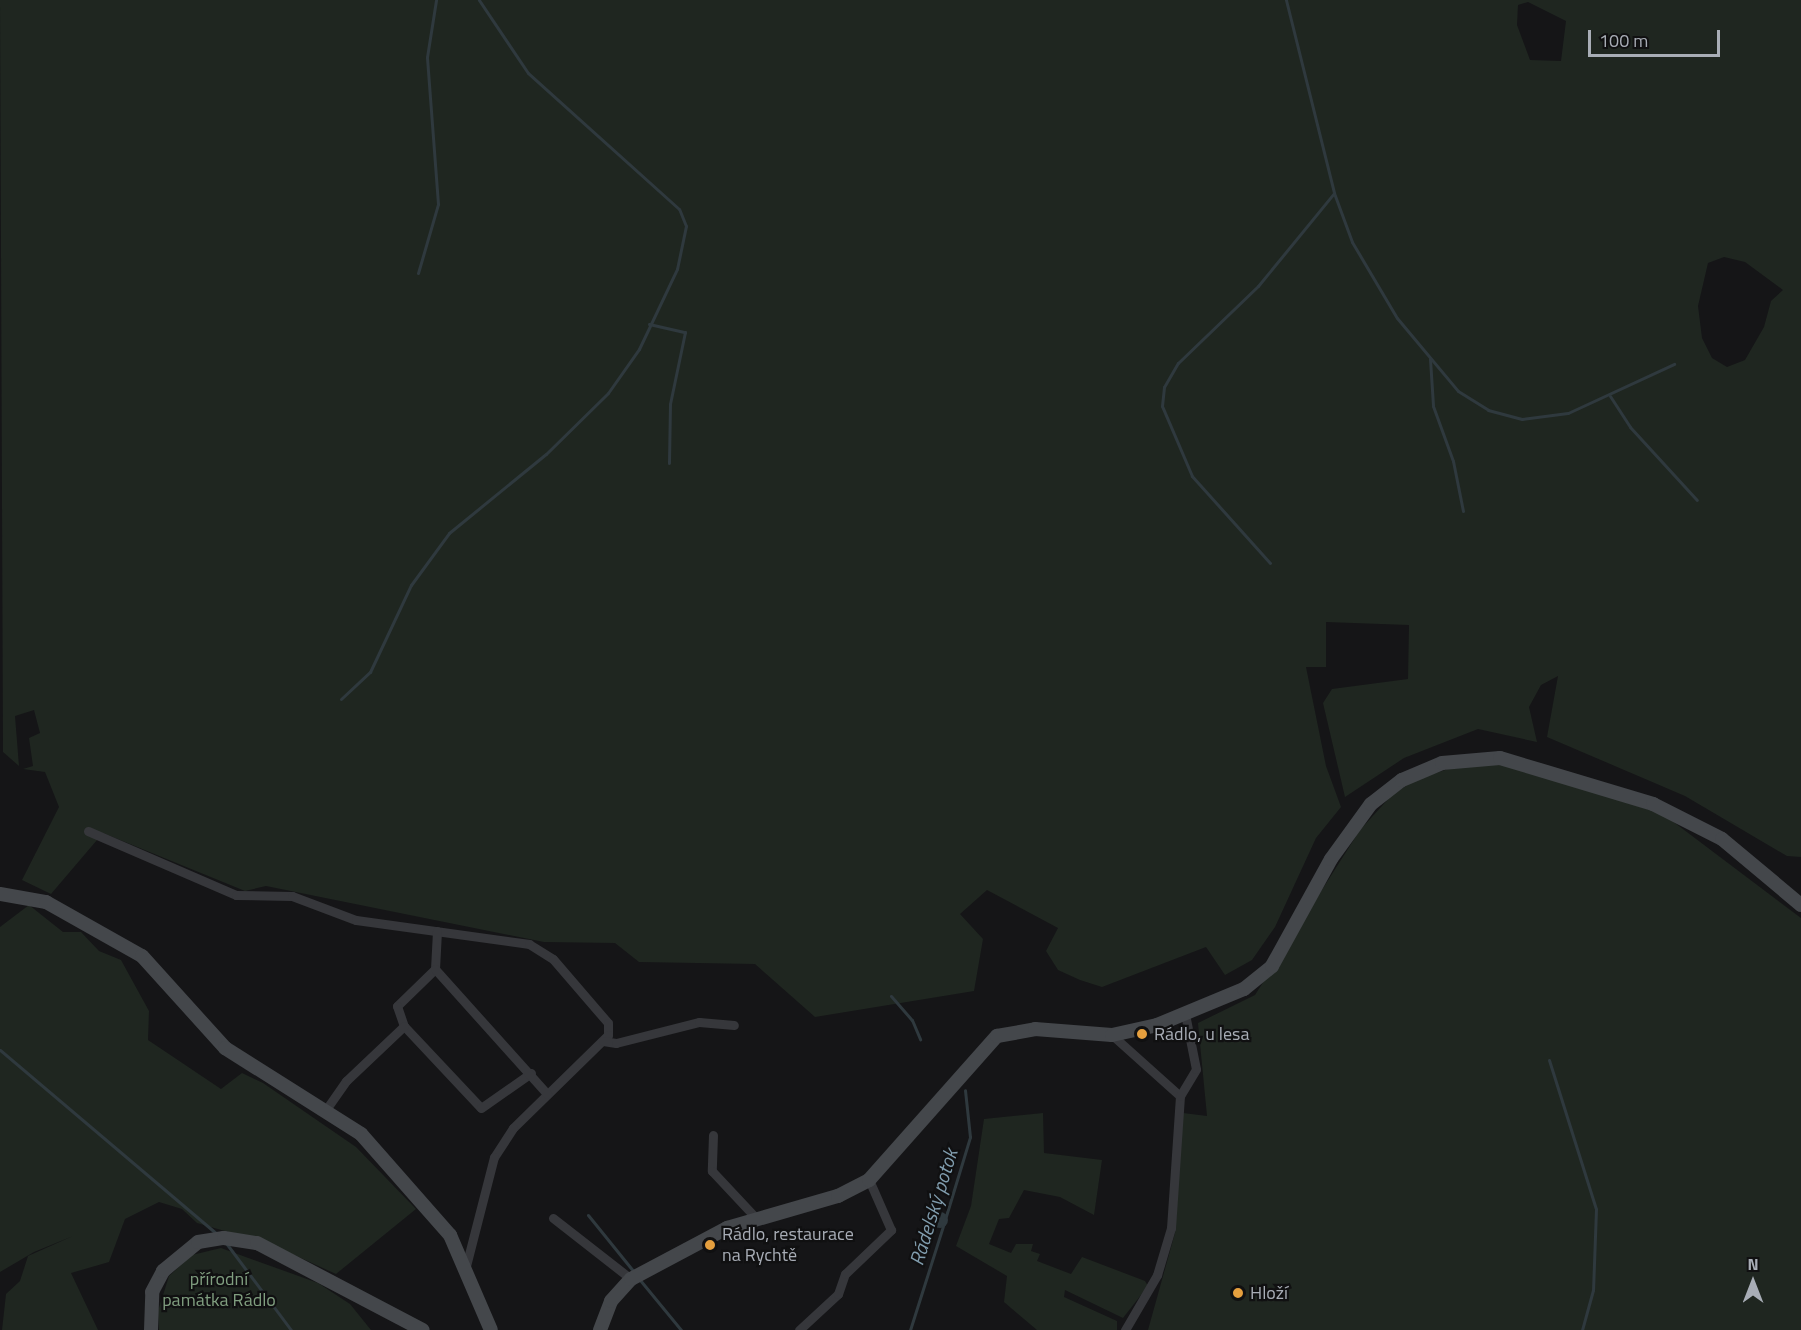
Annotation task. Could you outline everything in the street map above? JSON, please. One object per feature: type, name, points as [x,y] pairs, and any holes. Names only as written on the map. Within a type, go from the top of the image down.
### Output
[{"type":"street","points":[[600,1330],[611,1301],[632,1279],[755,1217],[838,1196],[869,1180],[997,1036],[1035,1029],[1112,1035],[1185,1014],[1244,989],[1272,966],[1331,859],[1371,804],[1402,780],[1442,763],[1500,758],[1653,804],[1722,839],[1799,902]]},
{"type":"street","points":[[88,831],[236,895],[292,896],[356,920],[543,951],[608,1023],[603,1041],[547,1094],[494,1157],[466,1266]]},
{"type":"street","points":[[0,894],[46,902],[142,956],[225,1048],[325,1112],[385,1157],[450,1235],[466,1266],[491,1330]]},
{"type":"street","points":[[437,932],[435,969],[397,1006],[404,1026],[482,1108],[531,1073]]},
{"type":"street","points":[[435,969],[531,1073],[547,1094]]},
{"type":"street","points":[[1125,1330],[1168,1244],[1180,1096],[1196,1069],[1185,1014]]},
{"type":"street","points":[[603,1041],[616,1042],[699,1022],[734,1025]]},
{"type":"street","points":[[325,1112],[346,1081],[404,1026]]},
{"type":"street","points":[[1112,1035],[1180,1096]]},
{"type":"street","points":[[714,1135],[711,1171],[755,1217]]},
{"type":"street","points":[[799,1330],[838,1294],[845,1274],[891,1230],[869,1180]]},
{"type":"street","points":[[553,1218],[632,1279]]},
{"type":"street","points":[[151,1330],[153,1292],[163,1271],[198,1242],[224,1238],[257,1244],[423,1330]]},
{"type":"green space","points":[[0,0],[1801,0],[1801,857],[1787,856],[1685,796],[1547,737],[1558,676],[1541,685],[1529,707],[1537,742],[1478,729],[1404,758],[1345,797],[1323,703],[1332,689],[1408,679],[1409,625],[1326,622],[1326,667],[1306,667],[1326,766],[1341,807],[1316,838],[1275,927],[1252,960],[1225,975],[1206,947],[1102,987],[1058,970],[1046,951],[1058,928],[987,890],[960,914],[983,939],[974,991],[815,1017],[755,964],[639,962],[615,943],[544,942],[266,886],[245,891],[103,833],[51,894],[22,880],[59,807],[45,772],[23,769],[33,766],[29,738],[40,733],[34,710],[15,716],[19,766],[3,752]],"holes":[[[1528,2],[1566,21],[1561,61],[1530,60],[1517,25],[1518,5]],[[1724,257],[1745,262],[1783,290],[1771,301],[1764,327],[1745,360],[1727,367],[1712,358],[1702,338],[1698,306],[1708,263]]]},
{"type":"green space","points":[[1497,762],[1663,814],[1801,918],[1801,1330],[1148,1330],[1175,1233],[1183,1113],[1207,1116],[1198,1023],[1255,995],[1360,830],[1392,795],[1415,780],[1454,767]]},
{"type":"green space","points":[[29,905],[63,932],[81,932],[99,951],[121,960],[149,1011],[148,1040],[221,1089],[242,1073],[263,1083],[356,1147],[416,1209],[336,1274],[270,1244],[197,1223],[182,1209],[159,1202],[125,1219],[109,1262],[71,1273],[98,1330],[2,1330],[6,1294],[20,1281],[28,1256],[73,1236],[34,1252],[0,1272],[0,927]]},
{"type":"green space","points":[[1043,1113],[1044,1153],[1102,1160],[1094,1215],[1060,1197],[1024,1190],[1009,1218],[999,1219],[989,1244],[1011,1253],[1016,1244],[1033,1244],[1031,1251],[1040,1254],[1037,1261],[1071,1274],[1082,1257],[1145,1281],[1148,1286],[1123,1318],[1065,1290],[1064,1297],[1117,1321],[1117,1330],[1037,1330],[1004,1302],[1007,1276],[956,1246],[971,1206],[984,1119]]},
{"type":"green space","name":"přírodní památka Rádlo","points":[[221,1248],[318,1283],[350,1304],[371,1330],[159,1330],[158,1311],[169,1276],[192,1255]]},
{"type":"shaded area","points":[[940,1212],[946,1214],[948,1220],[946,1226],[940,1228],[934,1226],[932,1220],[934,1214]]},
{"type":"waterway","points":[[418,273],[438,204],[427,57],[436,0]]},
{"type":"waterway","points":[[341,699],[370,672],[411,585],[449,533],[546,454],[608,393],[639,349],[677,269],[686,226],[679,209],[528,73],[479,0]]},
{"type":"waterway","points":[[1286,0],[1334,193],[1352,242],[1397,318],[1458,391],[1488,410],[1522,419],[1568,413],[1674,364]]},
{"type":"waterway","points":[[1270,563],[1192,476],[1162,406],[1164,387],[1178,363],[1258,286],[1334,193]]},
{"type":"waterway","points":[[649,324],[685,332],[670,404],[669,463]]},
{"type":"waterway","points":[[1430,359],[1433,406],[1453,461],[1463,511]]},
{"type":"waterway","points":[[1610,396],[1630,427],[1697,500]]},
{"type":"waterway","name":"Rádelský potok","points":[[891,996],[912,1020],[920,1039]]},
{"type":"waterway","points":[[0,1050],[218,1235]]},
{"type":"waterway","points":[[1549,1060],[1596,1209],[1593,1290],[1582,1330]]},
{"type":"waterway","name":"Rádelský potok","points":[[946,1216],[970,1137],[965,1090]]},
{"type":"waterway","points":[[588,1215],[634,1272]]},
{"type":"waterway","name":"Rádelský potok","points":[[910,1330],[943,1226]]},
{"type":"waterway","points":[[226,1243],[291,1330]]},
{"type":"waterway","points":[[640,1280],[681,1330]]},
{"type":"place","name":"Rádlo, u lesa","points":[[1142,1034]]},
{"type":"place","name":"Rádlo, restaurace na Rychtě","points":[[710,1245]]},
{"type":"place","name":"Hloží","points":[[1238,1293]]}]
